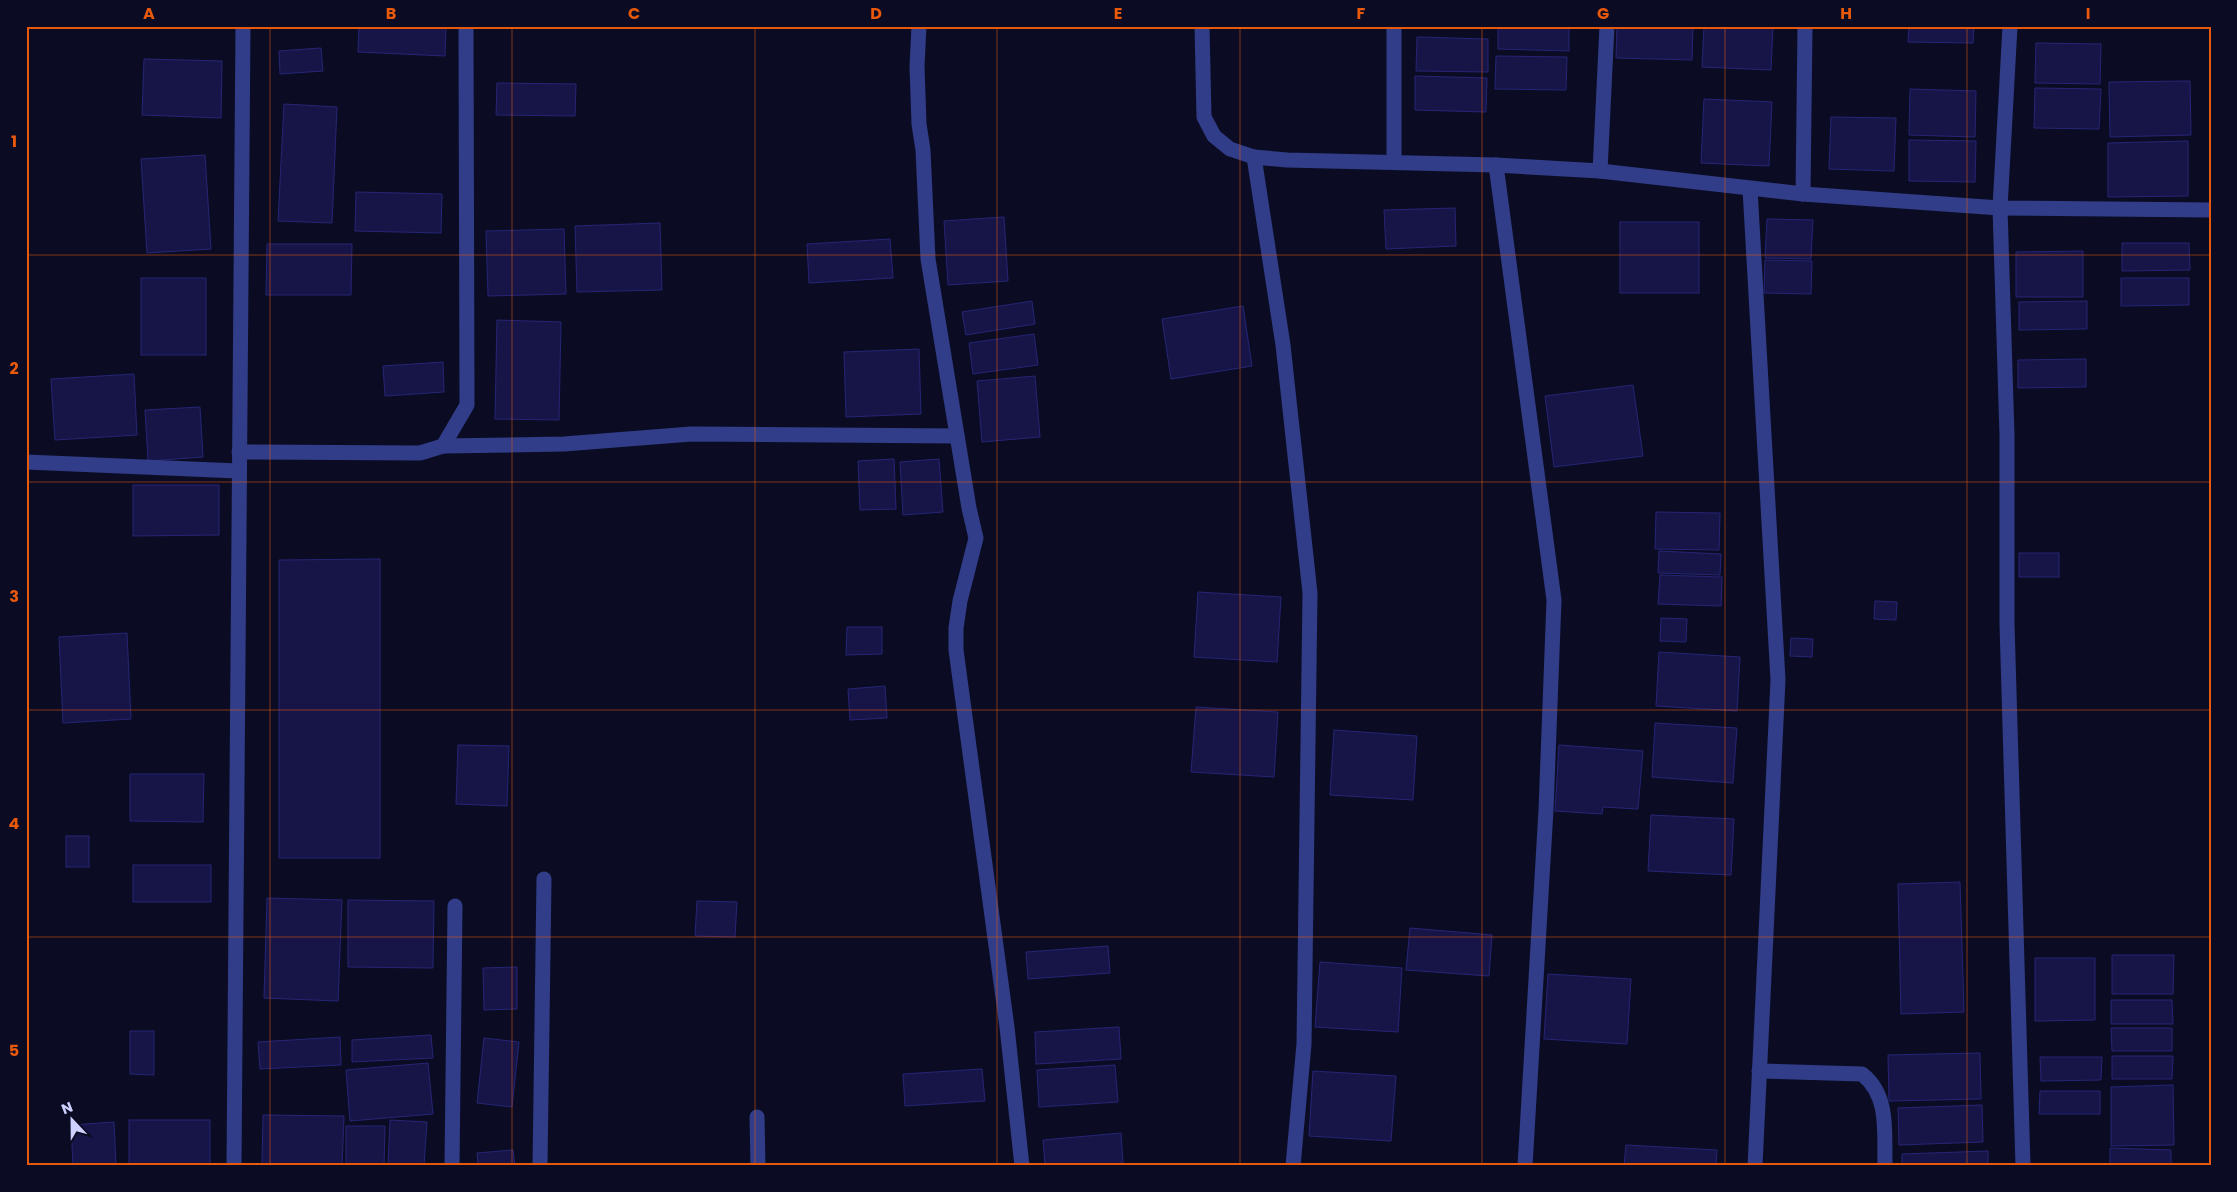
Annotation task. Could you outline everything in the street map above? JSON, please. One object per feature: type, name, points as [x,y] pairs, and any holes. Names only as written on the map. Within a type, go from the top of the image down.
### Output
[{"type":"street","points":[[234,1166],[243,26]]},
{"type":"street","points":[[443,446],[467,404],[466,26]]},
{"type":"street","points":[[919,26],[917,66],[919,124],[923,150],[928,259],[969,508],[976,538],[960,601],[956,628],[956,650],[1007,1027],[1022,1166]]},
{"type":"street","points":[[1202,26],[1204,117],[1214,136],[1230,149],[1254,157],[1496,165],[1600,171],[1803,194],[2000,208],[2211,210]]},
{"type":"street","points":[[1394,26],[1394,162]]},
{"type":"street","points":[[1600,171],[1607,26]]},
{"type":"street","points":[[1803,194],[1805,26]]},
{"type":"street","points":[[2010,26],[2000,208],[2008,435],[2007,624],[2023,1166]]},
{"type":"street","points":[[1254,157],[1283,345],[1310,593],[1304,1044],[1293,1166]]},
{"type":"street","points":[[1496,165],[1554,600],[1546,810],[1525,1166]]},
{"type":"street","points":[[1750,189],[1778,680],[1755,1166]]},
{"type":"street","points":[[239,452],[420,453],[443,446],[564,444],[691,434],[957,436]]},
{"type":"street","points":[[26,462],[238,471]]},
{"type":"street","points":[[540,1166],[544,879]]},
{"type":"street","points":[[452,1166],[455,906]]},
{"type":"street","points":[[1759,1071],[1862,1074],[1871,1081],[1878,1091],[1883,1104],[1885,1166]]},
{"type":"street","points":[[757,1117],[758,1166]]},
{"type":"building","points":[[359,26],[446,26],[445,56],[358,52]]},
{"type":"building","points":[[1498,26],[1569,26],[1569,51],[1498,49]]},
{"type":"building","points":[[1617,26],[1693,26],[1692,60],[1616,58]]},
{"type":"building","points":[[1704,26],[1773,26],[1771,70],[1702,67]]},
{"type":"building","points":[[1909,26],[1974,26],[1973,43],[1908,42]]},
{"type":"building","points":[[1417,37],[1488,39],[1488,72],[1416,71]]},
{"type":"building","points":[[2036,43],[2101,44],[2100,84],[2035,83]]},
{"type":"building","points":[[321,48],[323,71],[280,74],[279,51]]},
{"type":"building","points":[[1496,56],[1567,57],[1566,90],[1495,89]]},
{"type":"building","points":[[144,59],[222,61],[221,118],[142,115]]},
{"type":"building","points":[[1415,76],[1487,78],[1486,112],[1415,110]]},
{"type":"building","points":[[2190,81],[2191,135],[2110,137],[2109,82]]},
{"type":"building","points":[[497,83],[576,84],[575,116],[496,115]]},
{"type":"building","points":[[2035,88],[2101,89],[2099,129],[2034,128]]},
{"type":"building","points":[[1910,89],[1976,91],[1975,137],[1909,135]]},
{"type":"building","points":[[1704,99],[1772,102],[1769,166],[1701,163]]},
{"type":"building","points":[[284,104],[337,107],[332,223],[278,221]]},
{"type":"building","points":[[1831,117],[1896,118],[1894,171],[1829,169]]},
{"type":"building","points":[[1909,140],[1976,141],[1975,182],[1909,181]]},
{"type":"building","points":[[2188,141],[2188,196],[2108,197],[2108,143]]},
{"type":"building","points":[[205,155],[211,249],[147,253],[141,159]]},
{"type":"building","points":[[356,192],[442,194],[441,233],[355,231]]},
{"type":"building","points":[[1455,208],[1456,246],[1386,249],[1384,210]]},
{"type":"building","points":[[1004,217],[1008,281],[948,285],[944,221]]},
{"type":"building","points":[[1767,219],[1813,220],[1811,259],[1765,258]]},
{"type":"building","points":[[1620,222],[1699,222],[1699,293],[1620,293]]},
{"type":"building","points":[[660,223],[662,290],[577,292],[575,226]]},
{"type":"building","points":[[564,229],[566,294],[488,296],[486,231]]},
{"type":"building","points":[[890,239],[893,278],[809,283],[807,244]]},
{"type":"building","points":[[2122,243],[2189,243],[2190,270],[2122,271]]},
{"type":"building","points":[[267,244],[352,244],[351,295],[266,295]]},
{"type":"building","points":[[2083,251],[2083,297],[2016,297],[2016,252]]},
{"type":"building","points":[[1765,260],[1812,261],[1811,294],[1764,293]]},
{"type":"building","points":[[141,278],[206,278],[206,355],[141,355]]},
{"type":"building","points":[[2121,278],[2189,278],[2189,305],[2121,306]]},
{"type":"building","points":[[1032,301],[1035,324],[966,335],[962,312]]},
{"type":"building","points":[[2087,301],[2087,329],[2019,330],[2019,302]]},
{"type":"building","points":[[1243,306],[1252,366],[1171,379],[1162,319]]},
{"type":"building","points":[[497,320],[561,322],[559,420],[495,419]]},
{"type":"building","points":[[1034,334],[1038,365],[973,374],[969,343]]},
{"type":"building","points":[[919,349],[921,414],[846,417],[844,352]]},
{"type":"building","points":[[2086,359],[2086,387],[2018,388],[2018,360]]},
{"type":"building","points":[[443,362],[444,392],[385,396],[383,366]]},
{"type":"building","points":[[134,374],[137,435],[55,440],[51,379]]},
{"type":"building","points":[[1035,376],[1040,437],[982,442],[977,381]]},
{"type":"building","points":[[1633,385],[1643,456],[1554,467],[1545,396]]},
{"type":"building","points":[[200,407],[203,457],[148,461],[145,410]]},
{"type":"building","points":[[894,459],[896,509],[860,510],[858,461]]},
{"type":"building","points":[[939,459],[943,512],[903,515],[900,462]]},
{"type":"building","points":[[133,485],[219,485],[219,535],[133,536]]},
{"type":"building","points":[[1656,512],[1720,513],[1719,550],[1655,549]]},
{"type":"building","points":[[1659,551],[1721,554],[1720,575],[1658,573]]},
{"type":"building","points":[[2019,553],[2059,553],[2059,577],[2019,577]]},
{"type":"building","points":[[380,559],[380,858],[279,858],[279,560]]},
{"type":"building","points":[[1660,575],[1722,577],[1721,606],[1658,604]]},
{"type":"building","points":[[1198,592],[1281,597],[1277,662],[1194,657]]},
{"type":"building","points":[[1875,601],[1897,602],[1896,620],[1874,619]]},
{"type":"building","points":[[1661,618],[1687,619],[1686,642],[1660,641]]},
{"type":"building","points":[[847,627],[882,627],[882,654],[846,655]]},
{"type":"building","points":[[127,633],[131,719],[63,723],[59,637]]},
{"type":"building","points":[[1791,638],[1813,639],[1812,657],[1790,656]]},
{"type":"building","points":[[1659,652],[1740,657],[1737,711],[1656,706]]},
{"type":"building","points":[[885,686],[887,718],[850,720],[848,689]]},
{"type":"building","points":[[1196,707],[1278,712],[1274,777],[1191,772]]},
{"type":"building","points":[[1655,723],[1737,728],[1733,783],[1652,777]]},
{"type":"building","points":[[1334,730],[1417,736],[1413,800],[1330,795]]},
{"type":"building","points":[[458,745],[509,746],[507,806],[456,804]]},
{"type":"building","points":[[1559,745],[1643,751],[1638,809],[1603,807],[1602,814],[1555,811]]},
{"type":"building","points":[[130,774],[204,774],[203,822],[130,821]]},
{"type":"building","points":[[1651,815],[1734,819],[1731,875],[1648,871]]},
{"type":"building","points":[[66,836],[89,836],[89,867],[66,867]]},
{"type":"building","points":[[133,865],[211,865],[211,902],[133,902]]},
{"type":"building","points":[[1960,882],[1964,1012],[1901,1014],[1898,884]]},
{"type":"building","points":[[267,898],[342,900],[338,1001],[264,998]]},
{"type":"building","points":[[348,900],[434,901],[433,968],[348,967]]},
{"type":"building","points":[[697,901],[737,902],[735,937],[695,936]]},
{"type":"building","points":[[1410,928],[1492,935],[1489,976],[1406,970]]},
{"type":"building","points":[[1108,946],[1110,973],[1028,979],[1026,952]]},
{"type":"building","points":[[2112,955],[2174,955],[2173,994],[2112,994]]},
{"type":"building","points":[[2035,958],[2095,958],[2095,1020],[2035,1021]]},
{"type":"building","points":[[1320,962],[1402,968],[1398,1032],[1315,1027]]},
{"type":"building","points":[[517,967],[517,1009],[484,1010],[483,968]]},
{"type":"building","points":[[1548,974],[1631,979],[1627,1044],[1544,1039]]},
{"type":"building","points":[[2111,1000],[2172,1000],[2173,1024],[2111,1024]]},
{"type":"building","points":[[1119,1027],[1121,1059],[1036,1064],[1035,1032]]},
{"type":"building","points":[[2111,1028],[2172,1028],[2172,1051],[2112,1051]]},
{"type":"building","points":[[130,1031],[154,1031],[154,1075],[130,1074]]},
{"type":"building","points":[[431,1035],[433,1058],[352,1062],[352,1040]]},
{"type":"building","points":[[340,1037],[341,1065],[260,1069],[258,1042]]},
{"type":"building","points":[[484,1038],[519,1042],[512,1107],[477,1103]]},
{"type":"building","points":[[1980,1053],[1981,1099],[1889,1101],[1888,1055]]},
{"type":"building","points":[[2112,1056],[2173,1056],[2172,1079],[2112,1079]]},
{"type":"building","points":[[2040,1057],[2102,1057],[2101,1080],[2041,1081]]},
{"type":"building","points":[[428,1063],[433,1114],[350,1121],[346,1070]]},
{"type":"building","points":[[1115,1065],[1118,1102],[1039,1107],[1037,1070]]},
{"type":"building","points":[[982,1069],[985,1101],[905,1106],[903,1074]]},
{"type":"building","points":[[1313,1071],[1396,1076],[1391,1141],[1309,1136]]},
{"type":"building","points":[[2173,1085],[2174,1145],[2111,1146],[2111,1087]]},
{"type":"building","points":[[2040,1091],[2100,1091],[2100,1114],[2039,1114]]},
{"type":"building","points":[[1982,1105],[1983,1142],[1899,1145],[1898,1108]]},
{"type":"building","points":[[263,1115],[344,1116],[342,1166],[262,1164]]},
{"type":"building","points":[[129,1120],[210,1120],[210,1166],[129,1166]]},
{"type":"building","points":[[390,1120],[427,1122],[424,1166],[388,1165]]},
{"type":"building","points":[[114,1122],[116,1166],[73,1166],[71,1125]]},
{"type":"building","points":[[346,1126],[385,1126],[384,1166],[346,1166]]},
{"type":"building","points":[[1121,1133],[1123,1163],[1095,1166],[1045,1166],[1043,1140]]},
{"type":"building","points":[[1626,1145],[1717,1150],[1716,1166],[1624,1166]]},
{"type":"building","points":[[2110,1148],[2171,1150],[2171,1166],[2110,1166]]},
{"type":"building","points":[[513,1150],[515,1166],[478,1166],[477,1153]]},
{"type":"building","points":[[1988,1151],[1988,1166],[1902,1166],[1902,1154]]}]
